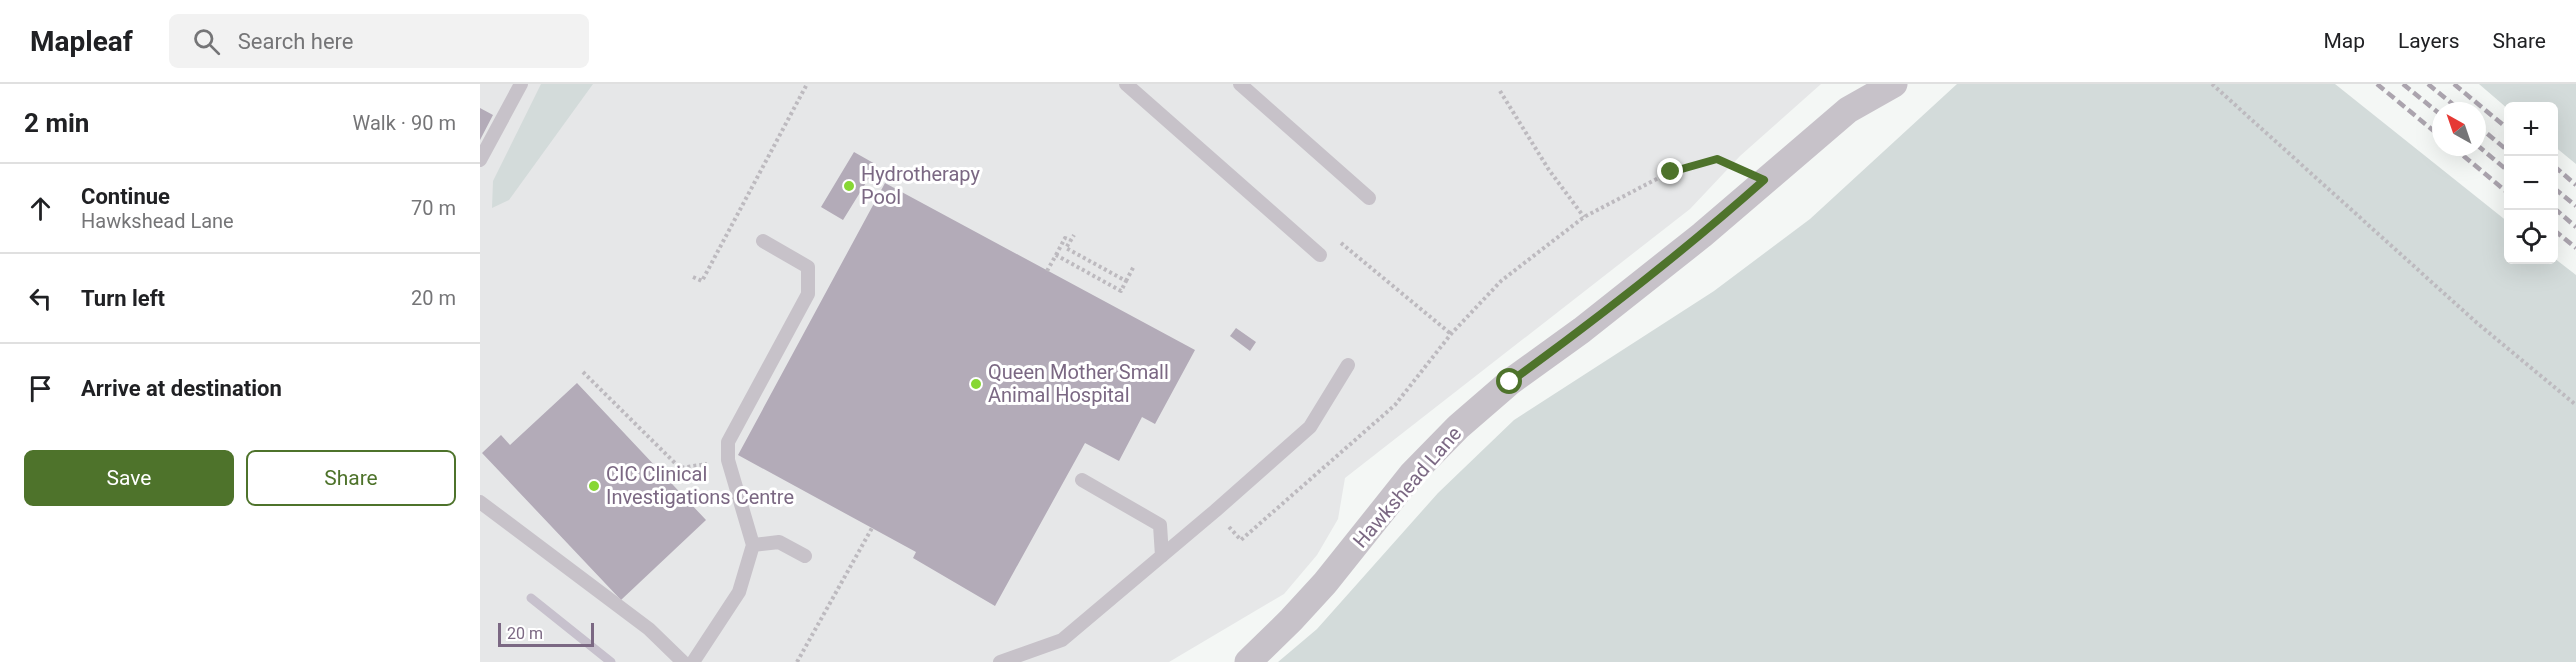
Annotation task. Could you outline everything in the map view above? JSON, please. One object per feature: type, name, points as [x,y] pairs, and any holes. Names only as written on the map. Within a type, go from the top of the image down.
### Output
[{"type":"street","name":"Hawkshead Lane","points":[[1248,662],[1325,583],[1412,474],[1458,427],[1510,382],[1582,330],[1702,235],[1848,110],[1894,84]]},
{"type":"lane","points":[[480,160],[521,84]]},
{"type":"lane","points":[[1126,84],[1320,255]]},
{"type":"lane","points":[[1240,84],[1369,198]]},
{"type":"lane","points":[[693,662],[739,592],[753,545],[728,460],[728,442],[808,294],[808,267],[763,241]]},
{"type":"lane","points":[[1000,662],[1062,640],[1215,511],[1310,427],[1348,365]]},
{"type":"lane","points":[[1082,480],[1160,525],[1162,556]]},
{"type":"lane","points":[[483,510],[649,629],[683,662]]},
{"type":"lane","points":[[753,545],[779,542],[805,556]]},
{"type":"lane","points":[[1078,607],[1088,618]]},
{"type":"path","points":[[693,276],[702,281],[807,84]]},
{"type":"path","points":[[2212,84],[2477,323],[2576,405]]},
{"type":"path","points":[[1500,92],[1549,170],[1584,217]]},
{"type":"path","points":[[1215,511],[1241,540],[1395,405],[1451,334],[1501,281],[1584,217],[1671,172],[1717,159],[1764,180]]},
{"type":"path","points":[[1074,235],[1066,248],[1126,281]]},
{"type":"path","points":[[1047,271],[1065,238],[1070,240]]},
{"type":"path","points":[[1334,238],[1451,334]]},
{"type":"path","points":[[1056,255],[1121,291],[1134,266]]},
{"type":"path","points":[[583,372],[680,468],[728,460]]},
{"type":"path","points":[[796,662],[872,528]]},
{"type":"shaded area","points":[[480,84],[1821,84],[1740,156],[1690,209],[1345,478],[1338,519],[1317,555],[1284,594],[1169,662],[480,662]]},
{"type":"shaded area","points":[[541,84],[593,84],[509,200],[492,208],[493,181]]},
{"type":"shaded area","points":[[1957,84],[2335,84],[2504,219],[2504,264],[2558,264],[2558,261],[2576,275],[2576,662],[1278,662],[1317,629],[1438,493],[1514,420],[1714,291],[1810,219]]},
{"type":"shaded area","points":[[2479,84],[2576,84],[2576,164],[2558,149],[2558,102],[2504,102],[2504,106]]},
{"type":"building","points":[[480,108],[493,115],[480,140]]},
{"type":"building","name":"Hydrotherapy Pool","points":[[854,152],[877,165],[843,220],[821,207]]},
{"type":"building","name":"Queen Mother Small Animal Hospital","points":[[885,183],[1195,350],[1155,424],[1142,417],[1119,461],[1085,443],[995,606],[913,558],[916,552],[738,455]]},
{"type":"building","points":[[1236,328],[1256,342],[1250,351],[1230,336]]},
{"type":"building","name":"CIC Clinical Investigations Centre","points":[[577,383],[706,520],[621,600],[482,453],[501,435],[510,445]]},
{"type":"waterway","points":[[531,598],[611,662]]},
{"type":"railway","points":[[2377,84],[2432,130]]},
{"type":"railway","points":[[2403,84],[2432,108]]},
{"type":"railway","points":[[2428,84],[2450,102]]},
{"type":"railway","points":[[2454,84],[2504,126]]},
{"type":"railway","points":[[2486,133],[2504,148]]},
{"type":"railway","points":[[2486,153],[2504,168]]},
{"type":"railway","points":[[2464,156],[2504,190]]},
{"type":"railway","points":[[2558,169],[2576,185]]},
{"type":"railway","points":[[2558,191],[2576,206]]},
{"type":"railway","points":[[2556,210],[2576,227]]},
{"type":"railway","points":[[2558,233],[2576,248]]},
{"type":"place","name":"Hydrotherapy Pool","points":[[849,186]]},
{"type":"place","name":"Queen Mother Small Animal Hospital","points":[[976,384]]},
{"type":"place","name":"CIC Clinical Investigations Centre","points":[[594,486]]},
{"type":"route","points":[[1510,382],[1582,330],[1702,235],[1764,180],[1717,159],[1671,172]]}]
